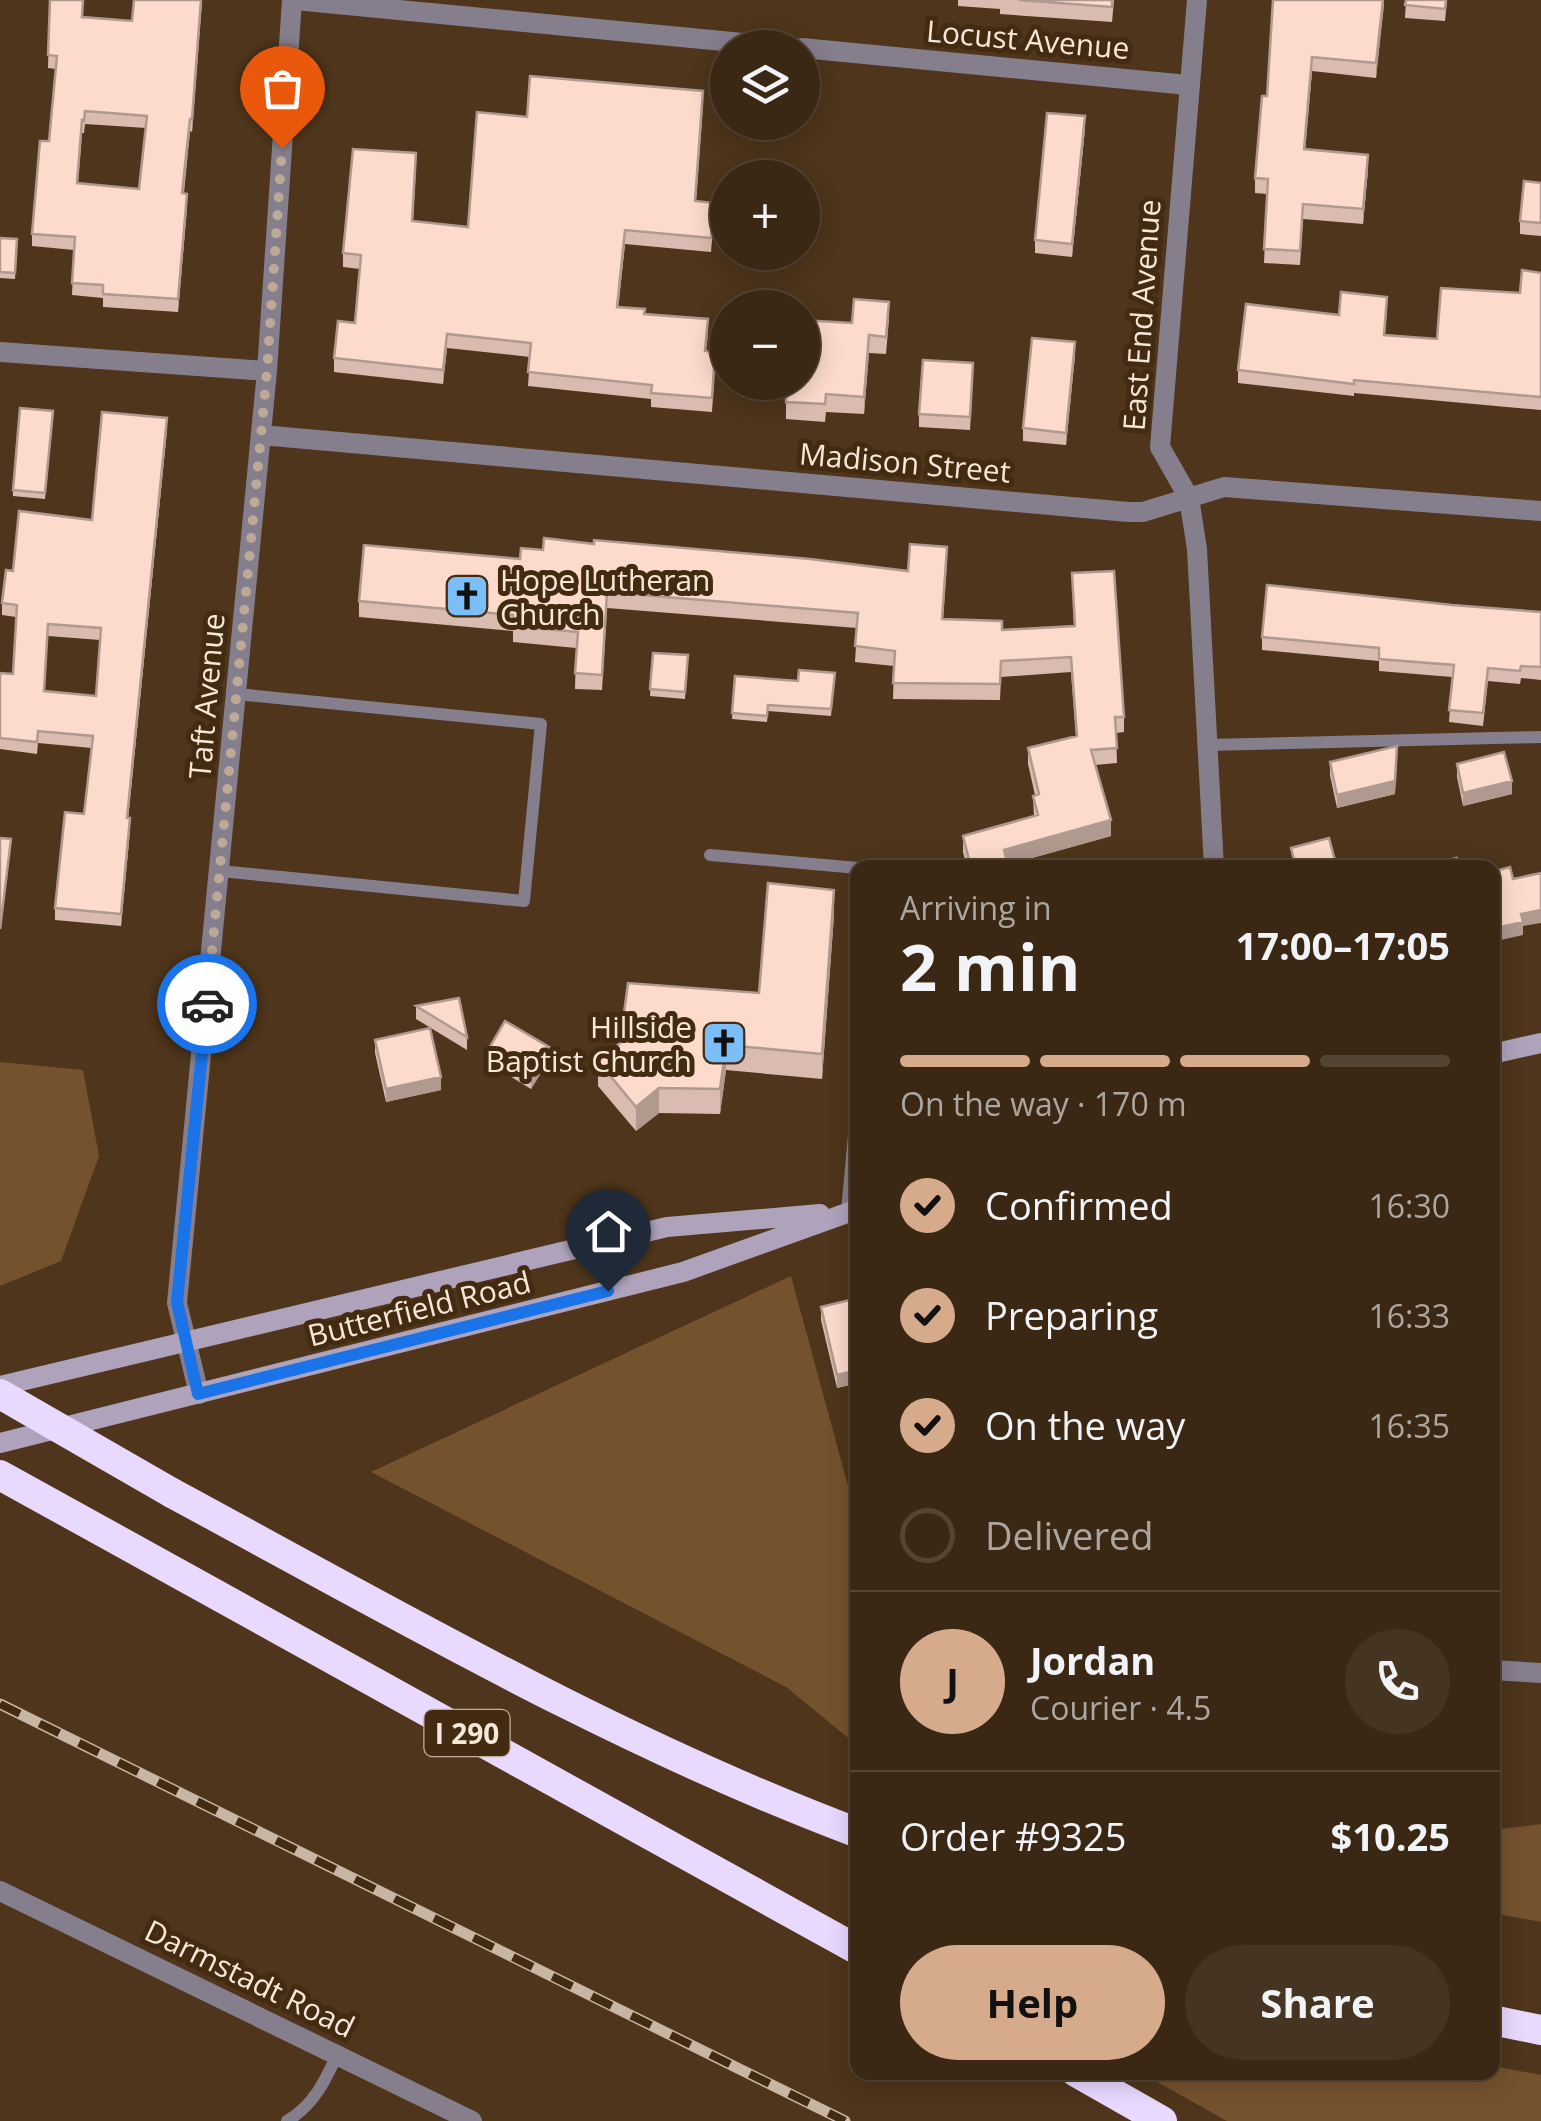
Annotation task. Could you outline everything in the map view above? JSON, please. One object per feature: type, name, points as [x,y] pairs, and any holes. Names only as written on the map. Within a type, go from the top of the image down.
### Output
[{"type":"highway","name":"I 290","points":[[0,1394],[172,1493],[602,1723],[756,1795],[850,1830]]},
{"type":"highway","name":"I 290","points":[[0,1475],[850,1946]]},
{"type":"highway","points":[[1500,2022],[1541,2030]]},
{"type":"highway","points":[[1090,2080],[1162,2121]]},
{"type":"main road","points":[[1500,1052],[1541,1043]]},
{"type":"main road","name":"Butterfield Road","points":[[0,1386],[667,1226],[850,1210]]},
{"type":"main road","name":"Butterfield Road","points":[[0,1442],[683,1272],[850,1211]]},
{"type":"street","name":"Locust Avenue","points":[[294,0],[710,40]]},
{"type":"street","name":"Taft Avenue","points":[[198,1394],[177,1302],[267,371],[294,0]]},
{"type":"street","name":"East End Avenue","points":[[1197,0],[1160,447],[1188,498],[1197,549],[1213,860]]},
{"type":"street","name":"Locust Avenue","points":[[820,50],[1188,85]]},
{"type":"street","points":[[0,352],[267,371]]},
{"type":"street","name":"Madison Street","points":[[261,436],[1128,512],[1144,512],[1224,487],[1541,512]]},
{"type":"street","points":[[1500,1670],[1541,1673]]},
{"type":"street","name":"Darmstadt Road","points":[[0,1892],[472,2121]]},
{"type":"lane","points":[[220,872],[524,901],[541,724],[236,694]]},
{"type":"lane","points":[[1206,745],[1541,738]]},
{"type":"lane","points":[[710,855],[850,867]]},
{"type":"lane","points":[[287,2121],[306,2110],[338,2053]]},
{"type":"shaded area","points":[[0,1062],[83,1070],[99,1156],[61,1261],[0,1286]]},
{"type":"shaded area","points":[[791,1276],[850,1493],[850,1738],[786,1687],[371,1472]]},
{"type":"shaded area","points":[[1541,1824],[1541,1922],[1500,1914],[1500,1829]]},
{"type":"shaded area","points":[[1500,2067],[1541,2075],[1541,2121],[1227,2121],[1154,2080],[1500,2080]]},
{"type":"building","points":[[50,0],[83,0],[82,17],[132,21],[134,0],[201,0],[182,193],[187,194],[178,299],[103,294],[103,285],[72,283],[75,237],[32,234],[40,141],[49,141],[57,56],[48,55]],"holes":[[[85,111],[147,116],[139,189],[77,183]]]},
{"type":"building","points":[[1019,0],[1112,0],[1112,7]]},
{"type":"building","points":[[1273,0],[1383,0],[1376,63],[1312,57],[1304,149],[1368,155],[1363,209],[1303,204],[1300,251],[1264,249],[1268,179],[1255,178],[1262,96],[1267,96]]},
{"type":"building","points":[[1406,0],[1446,0],[1445,9],[1405,5]]},
{"type":"building","points":[[530,76],[703,91],[695,201],[710,203],[710,238],[625,230],[617,307],[645,309],[644,314],[708,319],[705,351],[710,352],[710,398],[651,393],[652,385],[528,372],[531,343],[447,334],[443,370],[334,358],[338,321],[355,323],[361,255],[343,253],[353,149],[416,153],[412,221],[468,227],[477,112],[527,117]]},
{"type":"building","points":[[1047,113],[1085,116],[1072,244],[1035,240]]},
{"type":"building","points":[[1524,181],[1541,183],[1541,223],[1520,221]]},
{"type":"building","points":[[0,238],[17,239],[15,273],[0,272]]},
{"type":"building","points":[[1522,270],[1541,273],[1541,397],[1354,380],[1354,384],[1238,370],[1246,304],[1339,315],[1341,292],[1387,297],[1384,335],[1437,339],[1441,288],[1520,293]]},
{"type":"building","points":[[854,299],[889,302],[886,337],[869,335],[864,397],[826,394],[825,404],[786,402],[820,400],[820,321],[852,323]]},
{"type":"building","points":[[1032,338],[1075,342],[1066,433],[1023,428]]},
{"type":"building","points":[[923,360],[973,363],[970,417],[919,414]]},
{"type":"building","points":[[20,408],[53,411],[45,493],[13,490]]},
{"type":"building","points":[[102,412],[167,418],[121,914],[55,908],[65,812],[84,814],[93,736],[38,731],[37,742],[0,738],[0,673],[13,674],[17,605],[2,603],[6,570],[13,571],[19,511],[92,520]],"holes":[[[48,624],[101,628],[96,696],[44,691]]]},
{"type":"building","points":[[544,538],[594,544],[594,540],[908,571],[910,544],[947,547],[942,619],[1002,621],[1002,630],[1075,626],[1072,573],[1114,571],[1124,717],[1115,717],[1117,748],[1091,750],[1111,820],[1004,850],[1006,860],[969,860],[963,836],[1038,815],[1033,796],[1039,794],[1028,748],[1077,736],[1071,657],[1001,661],[1000,684],[893,683],[895,651],[855,646],[858,613],[607,592],[602,675],[575,673],[578,632],[513,626],[513,615],[359,601],[364,545],[520,559],[521,548],[543,550]]},
{"type":"building","points":[[1267,585],[1541,612],[1541,667],[1521,666],[1520,671],[1488,668],[1483,713],[1449,710],[1454,665],[1379,659],[1379,648],[1262,637]]},
{"type":"building","points":[[653,653],[688,655],[685,692],[650,689]]},
{"type":"building","points":[[799,670],[835,673],[831,709],[768,705],[767,716],[732,713],[735,676],[798,681]]},
{"type":"building","points":[[1397,746],[1395,781],[1337,795],[1330,762]]},
{"type":"building","points":[[1504,752],[1512,781],[1463,793],[1457,764]]},
{"type":"building","points":[[0,838],[11,839],[0,929]]},
{"type":"building","points":[[1329,838],[1335,860],[1294,860],[1291,848]]},
{"type":"building","points":[[1510,867],[1513,879],[1541,873],[1541,910],[1521,914],[1523,922],[1500,927],[1500,870]]},
{"type":"building","name":"Hillside Baptist Church","points":[[768,883],[834,890],[822,1054],[726,1045],[720,1089],[659,1088],[636,1107],[598,1061],[620,1043],[628,983],[759,993]]},
{"type":"building","points":[[459,998],[467,1037],[416,1006]]},
{"type":"building","points":[[505,1021],[549,1047],[531,1076],[488,1050]]},
{"type":"building","points":[[430,1028],[441,1077],[386,1089],[375,1040]]},
{"type":"building","points":[[850,1300],[850,1372],[837,1375],[821,1307]]},
{"type":"railway","points":[[0,1704],[845,2121]]},
{"type":"way so far","points":[[207,1004],[267,371],[282,148]]},
{"type":"place","name":"Hope Lutheran Church","points":[[467,596]]},
{"type":"place","name":"Hillside Baptist Church","points":[[724,1043]]},
{"type":"route","points":[[207,1004],[177,1302],[198,1394],[608,1291]]}]
